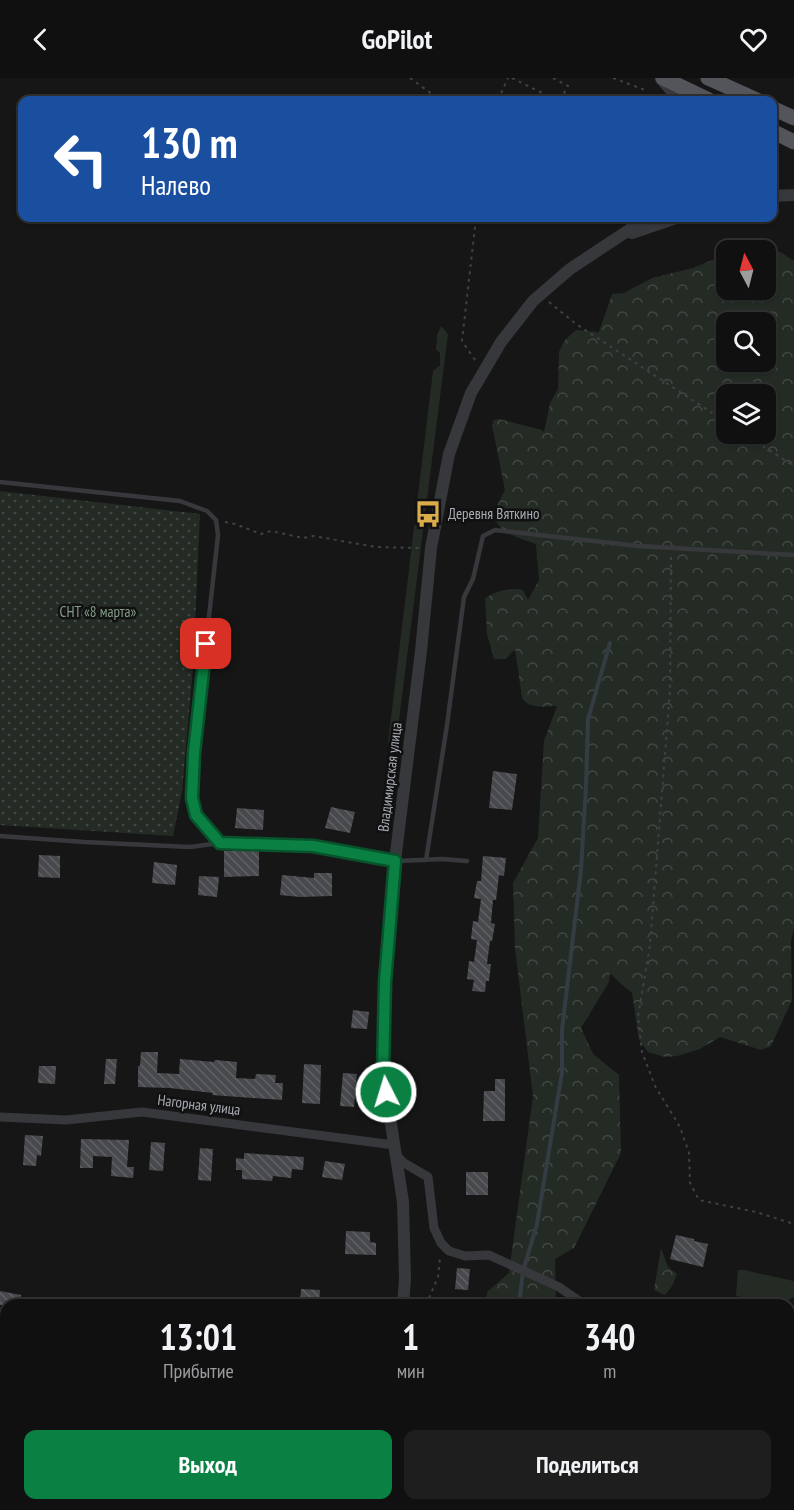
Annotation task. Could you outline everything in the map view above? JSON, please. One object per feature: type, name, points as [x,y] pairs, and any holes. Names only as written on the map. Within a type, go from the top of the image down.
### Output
[{"type":"main road","points":[[661,78],[701,96]]},
{"type":"main road","points":[[708,78],[748,96]]},
{"type":"main road","points":[[777,110],[794,118]]},
{"type":"main road","points":[[777,134],[794,142]]},
{"type":"street","points":[[661,78],[677,96]]},
{"type":"street","points":[[777,196],[794,195]]},
{"type":"street","points":[[614,239],[641,222]]},
{"type":"street","points":[[614,239],[663,222]]},
{"type":"street","name":"Владимирская улица","points":[[403,1299],[403,1202],[383,1072],[385,982],[395,861],[431,548],[449,454],[471,393],[501,342],[533,301],[570,269],[614,239]]},
{"type":"street","points":[[220,843],[313,846],[395,861]]},
{"type":"street","name":"Нагорная улица","points":[[0,1117],[66,1120],[142,1112],[395,1150]]},
{"type":"street","points":[[395,1150],[404,1163],[428,1177],[434,1228],[441,1243],[449,1251],[465,1256],[489,1255],[559,1287],[576,1299]]},
{"type":"lane","points":[[0,482],[180,501],[207,511],[216,520],[219,535],[194,753],[192,798],[196,815],[220,843]]},
{"type":"lane","points":[[426,860],[464,597],[473,579],[483,536],[495,530],[639,546],[794,555]]},
{"type":"lane","points":[[0,836],[190,847],[220,843]]},
{"type":"lane","points":[[395,861],[442,859],[467,861]]},
{"type":"path","points":[[410,78],[435,96]]},
{"type":"path","points":[[500,96],[510,78],[548,96]]},
{"type":"path","points":[[553,78],[568,86],[562,96]]},
{"type":"path","points":[[613,78],[645,90]]},
{"type":"path","points":[[476,222],[462,341],[484,372]]},
{"type":"path","points":[[540,295],[576,324],[716,415]]},
{"type":"path","points":[[760,444],[794,466]]},
{"type":"path","points":[[216,520],[235,524],[261,534],[271,531],[303,538],[313,536],[376,547],[431,548]]},
{"type":"path","points":[[671,548],[670,690],[650,945],[638,1017],[642,1052],[655,1086],[680,1127],[689,1153],[690,1182],[699,1200],[756,1212],[794,1224]]},
{"type":"path","points":[[429,1299],[438,1277],[441,1243]]},
{"type":"green space","points":[[776,250],[794,261],[794,928],[791,941],[792,1000],[771,1046],[761,1050],[720,1037],[700,1049],[665,1057],[648,1052],[639,1040],[632,993],[610,973],[609,982],[581,1028],[593,1054],[619,1075],[621,1153],[574,1248],[555,1259],[556,1299],[486,1299],[488,1291],[509,1273],[533,1096],[515,948],[513,883],[538,838],[544,741],[557,706],[538,707],[525,702],[522,698],[515,649],[506,659],[494,659],[487,634],[485,599],[498,592],[513,589],[523,590],[528,600],[539,580],[536,544],[504,530],[499,526],[493,514],[505,490],[492,425],[494,420],[499,419],[544,432],[550,403],[558,389],[559,352],[564,341],[576,330],[599,332],[612,294],[624,293],[652,278],[693,268],[716,258],[716,300],[776,300]]},
{"type":"green space","points":[[441,326],[448,334],[396,744],[393,750],[388,742],[433,371],[440,365],[440,353],[436,350],[437,335]]},
{"type":"green space","name":"СНТ «8 марта»","points":[[0,491],[200,514],[193,668],[182,792],[173,836],[0,825]]},
{"type":"green space","points":[[661,1248],[668,1267],[677,1274],[665,1295],[654,1290]]},
{"type":"green space","points":[[738,1270],[794,1281],[794,1297],[790,1299],[750,1299],[736,1296]]},
{"type":"building","points":[[493,771],[517,774],[512,810],[489,808]]},
{"type":"building","points":[[331,807],[355,812],[350,833],[325,828]]},
{"type":"building","points":[[237,808],[264,810],[263,830],[235,828]]},
{"type":"building","points":[[224,851],[259,851],[259,876],[224,877]]},
{"type":"building","points":[[39,855],[60,856],[60,878],[38,877]]},
{"type":"building","points":[[483,856],[506,858],[504,876],[499,875],[496,900],[493,900],[491,923],[495,924],[492,941],[490,941],[487,964],[491,964],[485,992],[472,991],[474,980],[467,979],[469,961],[474,962],[477,940],[471,939],[473,921],[478,922],[481,899],[474,898],[477,881],[481,881]]},
{"type":"building","points":[[154,862],[177,865],[175,885],[152,883]]},
{"type":"building","points":[[314,873],[332,873],[332,896],[280,895],[282,875],[314,878]]},
{"type":"building","points":[[199,876],[219,877],[217,897],[198,895]]},
{"type":"building","points":[[353,1010],[369,1012],[367,1029],[351,1028]]},
{"type":"building","points":[[141,1052],[158,1052],[157,1073],[179,1074],[180,1059],[237,1062],[236,1078],[255,1079],[256,1074],[276,1075],[275,1083],[283,1083],[282,1100],[212,1095],[213,1093],[170,1088],[138,1087]]},
{"type":"building","points":[[106,1059],[117,1059],[115,1084],[104,1084]]},
{"type":"building","points":[[304,1064],[321,1065],[320,1104],[302,1103]]},
{"type":"building","points":[[39,1066],[56,1066],[55,1084],[38,1083]]},
{"type":"building","points":[[343,1073],[357,1074],[354,1107],[340,1106]]},
{"type":"building","points":[[495,1079],[505,1079],[505,1121],[483,1121],[484,1091],[495,1091]]},
{"type":"building","points":[[25,1135],[43,1136],[41,1156],[37,1155],[36,1166],[23,1165]]},
{"type":"building","points":[[81,1139],[129,1140],[127,1167],[134,1167],[133,1178],[111,1176],[112,1157],[93,1156],[93,1168],[80,1168]]},
{"type":"building","points":[[151,1142],[165,1143],[163,1171],[149,1170]]},
{"type":"building","points":[[200,1148],[213,1149],[211,1181],[198,1180]]},
{"type":"building","points":[[244,1153],[304,1157],[303,1170],[292,1169],[291,1178],[273,1176],[272,1181],[242,1179],[242,1170],[236,1170],[236,1158],[244,1159]]},
{"type":"building","points":[[325,1161],[345,1164],[342,1180],[322,1177]]},
{"type":"building","points":[[466,1172],[488,1172],[488,1195],[466,1195]]},
{"type":"building","points":[[346,1231],[370,1232],[370,1242],[376,1243],[376,1255],[345,1254]]},
{"type":"building","points":[[676,1235],[708,1244],[703,1267],[670,1259]]},
{"type":"building","points":[[457,1268],[470,1269],[468,1290],[455,1289]]},
{"type":"building","points":[[301,1289],[320,1290],[319,1299],[300,1299]]},
{"type":"building","points":[[0,1291],[21,1295],[20,1299],[0,1299]]},
{"type":"waterway","points":[[520,1299],[523,1271],[537,1224],[562,1072],[562,1030],[581,870],[588,719],[610,643]]},
{"type":"place","name":"Деревня Вяткино","points":[[428,514]]},
{"type":"route","points":[[206,644],[194,753],[192,798],[196,815],[220,843],[313,846],[395,861],[385,982],[383,1072],[386,1092]]}]
